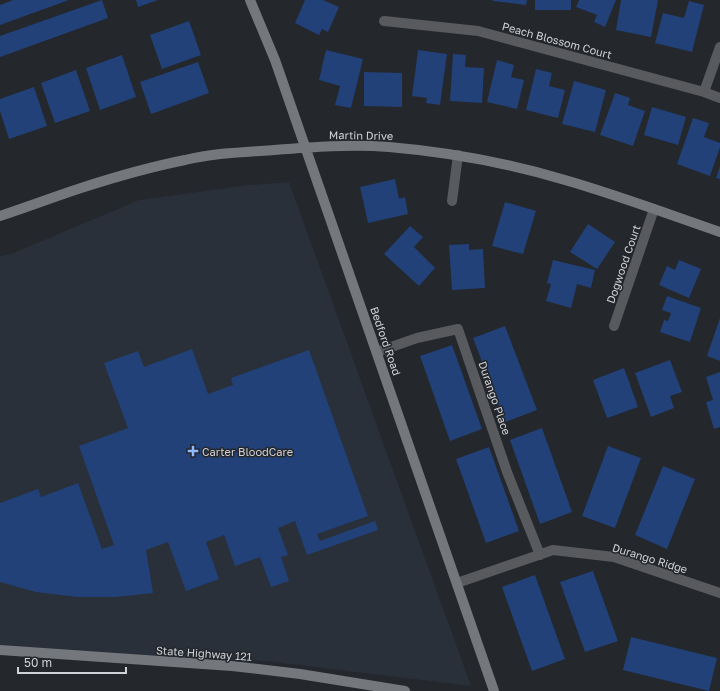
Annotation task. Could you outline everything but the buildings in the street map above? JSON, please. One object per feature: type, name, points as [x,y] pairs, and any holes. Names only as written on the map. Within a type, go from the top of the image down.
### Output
[{"type":"main road","name":"Bedford Road","points":[[250,0],[272,54],[305,147],[494,691]]},
{"type":"main road","name":"Martin Drive","points":[[0,216],[87,186],[187,159],[305,147],[363,146],[388,147],[458,155],[564,179],[720,232]]},
{"type":"main road","name":"State Highway 121","points":[[0,650],[232,666],[300,674],[405,691]]},
{"type":"street","name":"Peach Blossom Court","points":[[384,21],[478,31],[704,92],[720,98]]},
{"type":"street","points":[[704,92],[720,48]]},
{"type":"street","points":[[452,201],[458,155]]},
{"type":"street","name":"Dogwood Court","points":[[614,326],[654,209]]},
{"type":"street","name":"Durango Place","points":[[377,352],[417,338],[458,329],[507,472],[540,555]]},
{"type":"street","name":"Durango Ridge","points":[[457,583],[553,550],[614,558],[720,593]]},
{"type":"shaded area","name":"Carter BloodCare","points":[[289,182],[471,686],[265,661],[41,652],[0,645],[0,256],[11,254],[139,200],[249,185]]},
{"type":"place","name":"Carter BloodCare","points":[[193,451]]}]
